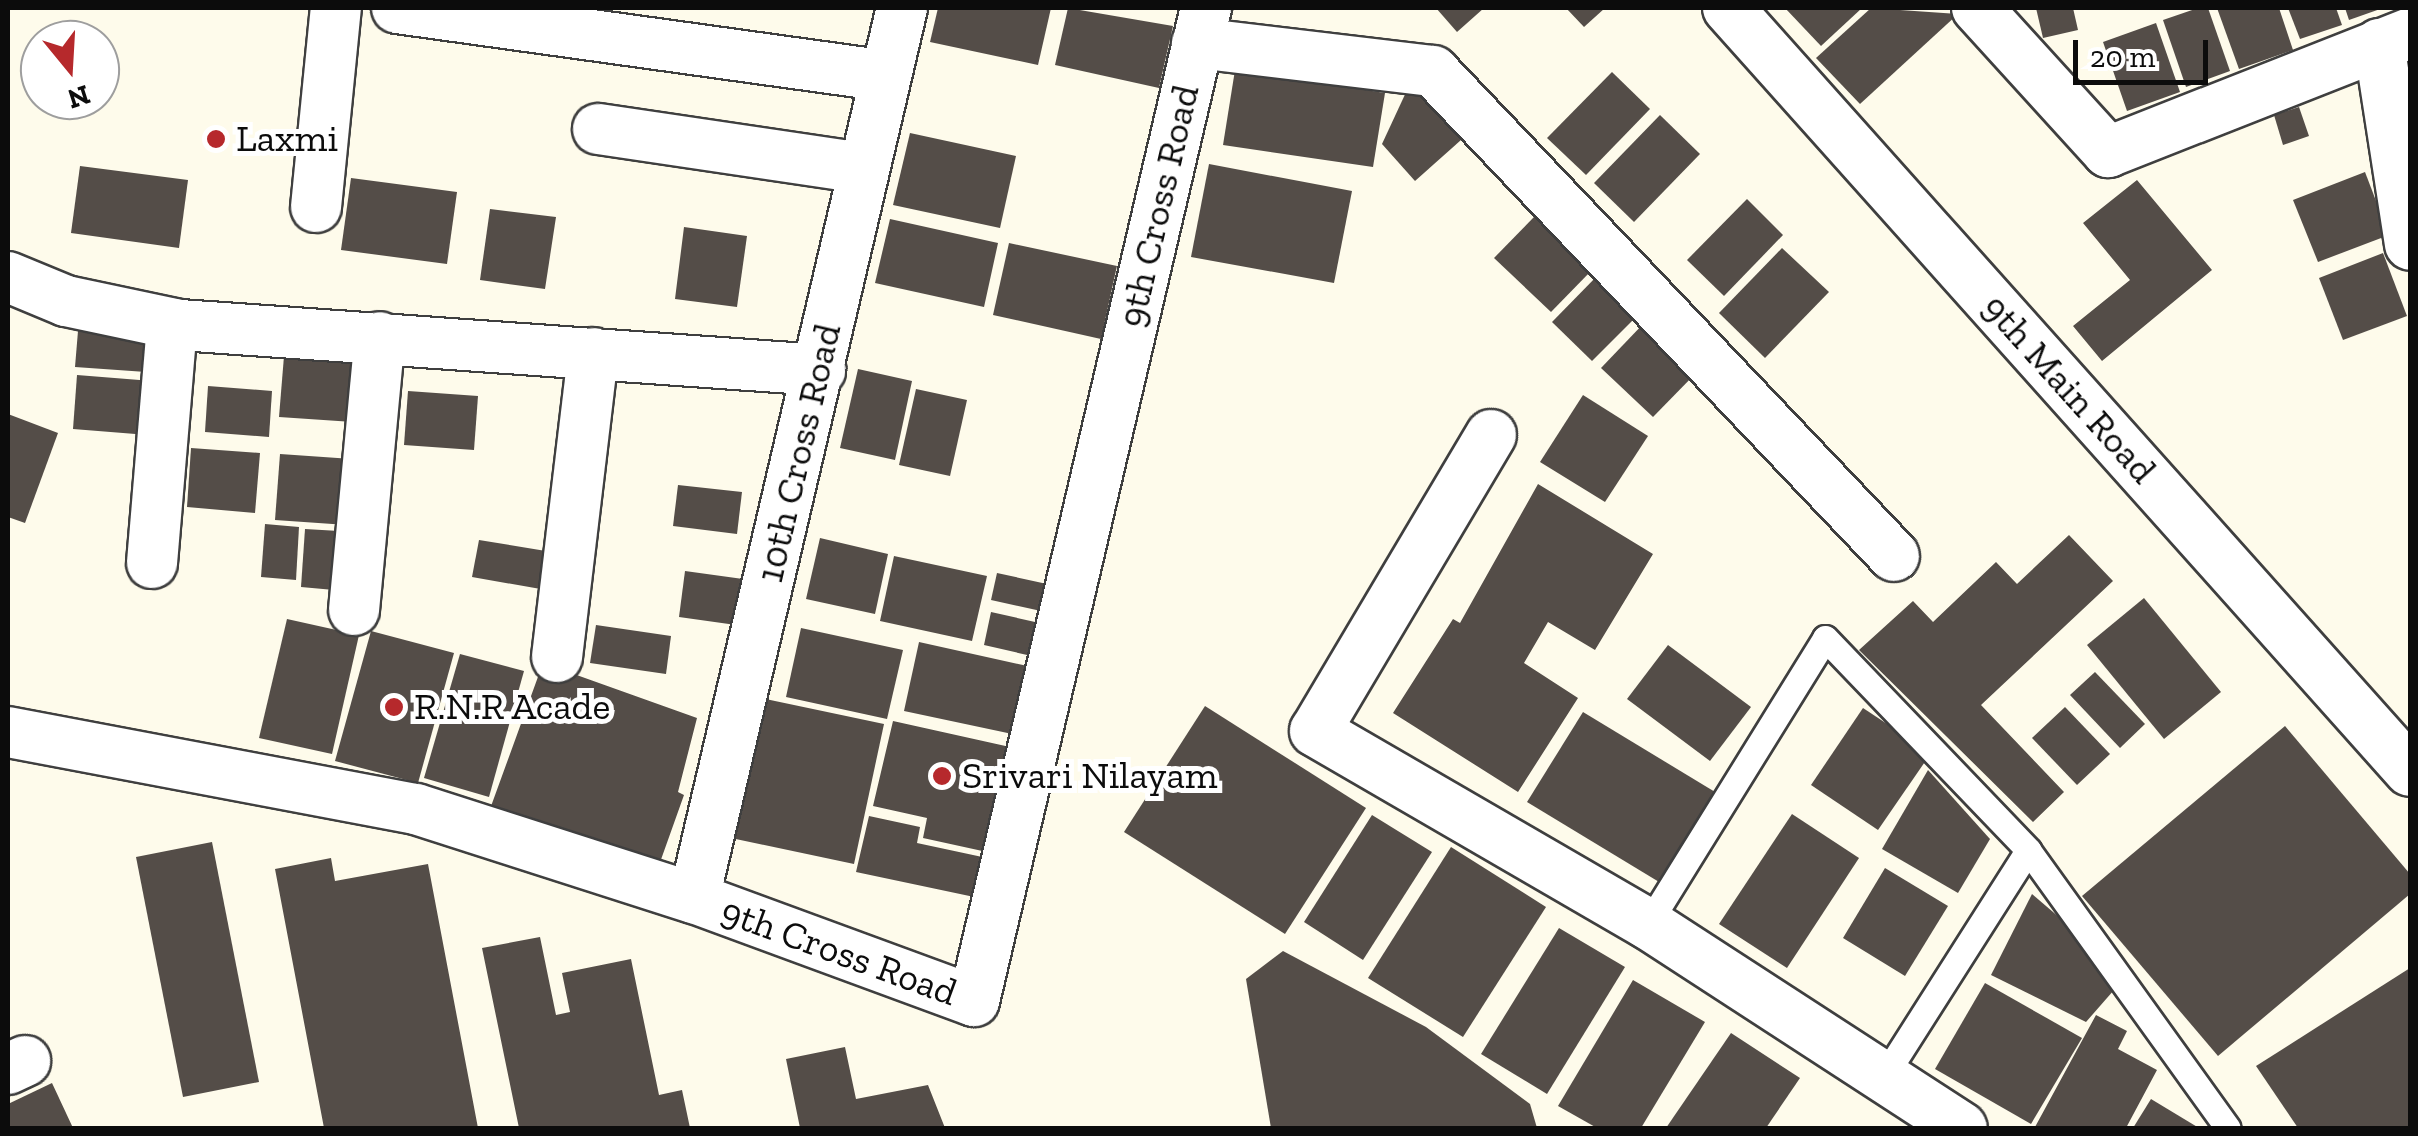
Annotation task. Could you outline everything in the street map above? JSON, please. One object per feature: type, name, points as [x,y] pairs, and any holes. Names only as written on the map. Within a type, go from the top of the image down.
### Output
[{"type":"street","points":[[316,207],[336,8]]},
{"type":"street","points":[[397,8],[884,76]]},
{"type":"street","name":"10th Cross Road","points":[[694,898],[820,370],[861,168],[902,8]]},
{"type":"street","name":"9th Main Road","points":[[1728,8],[2410,771]]},
{"type":"street","points":[[1977,8],[2108,152],[2395,39],[2410,245]]},
{"type":"street","points":[[1202,25],[1433,71],[1894,556]]},
{"type":"street","name":"9th Cross Road","points":[[10,727],[352,792],[694,898],[974,1002],[1202,25]]},
{"type":"street","points":[[598,129],[861,168]]},
{"type":"street","points":[[8,277],[66,300],[172,324],[820,370]]},
{"type":"street","points":[[152,563],[172,324]]},
{"type":"street","points":[[354,610],[380,337]]},
{"type":"street","points":[[557,656],[593,353]]},
{"type":"street","points":[[1491,435],[1314,731],[1648,924],[1962,1128]]},
{"type":"lane","points":[[1648,924],[1825,638],[2028,850],[2228,1128]]},
{"type":"lane","points":[[1883,1078],[2028,850]]},
{"type":"building","points":[[938,8],[1051,8],[1038,65],[930,42]]},
{"type":"building","points":[[1068,8],[1173,26],[1159,88],[1055,65]]},
{"type":"building","points":[[1436,8],[1484,8],[1457,32]]},
{"type":"building","points":[[1566,8],[1605,8],[1584,27]]},
{"type":"building","points":[[1785,8],[1862,8],[1821,46]]},
{"type":"building","points":[[1871,8],[1958,14],[1860,104],[1816,58]]},
{"type":"building","points":[[2036,8],[2073,8],[2078,30],[2043,38]]},
{"type":"building","points":[[2208,8],[2230,71],[2186,87],[2163,20]]},
{"type":"building","points":[[2217,8],[2279,8],[2293,50],[2239,69]]},
{"type":"building","points":[[2288,8],[2336,8],[2342,25],[2300,39]]},
{"type":"building","points":[[2345,8],[2383,8],[2349,20]]},
{"type":"building","points":[[2156,23],[2180,92],[2127,111],[2103,42]]},
{"type":"building","points":[[1235,70],[1385,93],[1373,167],[1223,145]]},
{"type":"building","points":[[1612,72],[1650,109],[1586,175],[1547,138]]},
{"type":"building","points":[[1408,88],[1470,132],[1415,181],[1382,144]]},
{"type":"building","points":[[2299,107],[2309,136],[2283,145],[2274,115]]},
{"type":"building","points":[[1660,115],[1700,154],[1634,222],[1594,183]]},
{"type":"building","points":[[910,133],[1016,156],[1000,228],[893,205]]},
{"type":"building","points":[[1209,164],[1352,191],[1334,283],[1191,257]]},
{"type":"building","points":[[80,166],[188,180],[179,248],[71,233]]},
{"type":"building","points":[[2365,172],[2389,235],[2318,262],[2293,200]]},
{"type":"building","points":[[351,178],[457,192],[447,264],[341,250]]},
{"type":"building","points":[[2137,180],[2212,270],[2102,361],[2073,326],[2130,280],[2083,223]]},
{"type":"building","points":[[1747,199],[1783,235],[1724,296],[1687,260]]},
{"type":"building","points":[[490,209],[556,217],[545,289],[480,280]]},
{"type":"building","points":[[1534,217],[1591,271],[1551,312],[1494,258]]},
{"type":"building","points":[[890,219],[998,243],[984,307],[875,283]]},
{"type":"building","points":[[684,227],[747,236],[737,307],[675,299]]},
{"type":"building","points":[[1009,243],[1117,266],[1101,339],[993,315]]},
{"type":"building","points":[[1782,248],[1829,292],[1765,358],[1719,313]]},
{"type":"building","points":[[2383,253],[2407,316],[2343,340],[2319,278]]},
{"type":"building","points":[[1599,274],[1640,313],[1592,361],[1552,322]]},
{"type":"building","points":[[79,319],[150,325],[146,372],[75,367]]},
{"type":"building","points":[[1645,322],[1697,372],[1653,417],[1601,368]]},
{"type":"building","points":[[284,356],[358,362],[353,422],[279,417]]},
{"type":"building","points":[[858,369],[912,381],[895,460],[840,448]]},
{"type":"building","points":[[77,375],[152,381],[148,435],[73,429]]},
{"type":"building","points":[[208,386],[272,391],[269,437],[205,432]]},
{"type":"building","points":[[916,389],[967,400],[950,476],[899,465]]},
{"type":"building","points":[[408,391],[478,396],[474,450],[404,445]]},
{"type":"building","points":[[1583,395],[1648,436],[1605,502],[1540,462]]},
{"type":"building","points":[[8,414],[58,433],[25,523],[8,517]]},
{"type":"building","points":[[191,448],[260,453],[255,513],[187,507]]},
{"type":"building","points":[[280,454],[352,459],[347,525],[275,520]]},
{"type":"building","points":[[1538,484],[1653,554],[1595,650],[1548,622],[1524,663],[1578,698],[1518,792],[1393,713],[1453,619],[1460,623]]},
{"type":"building","points":[[678,485],[742,492],[737,534],[673,526]]},
{"type":"building","points":[[265,524],[299,527],[296,580],[261,577]]},
{"type":"building","points":[[305,529],[339,531],[334,590],[301,587]]},
{"type":"building","points":[[2069,535],[2113,581],[1981,705],[2064,792],[2033,822],[1859,650],[1913,601],[1933,622],[1996,562],[2017,584]]},
{"type":"building","points":[[820,538],[888,554],[875,614],[806,599]]},
{"type":"building","points":[[479,540],[558,553],[552,591],[472,577]]},
{"type":"building","points":[[894,556],[987,576],[972,641],[880,621]]},
{"type":"building","points":[[685,571],[743,579],[736,625],[679,617]]},
{"type":"building","points":[[997,573],[1047,584],[1041,611],[991,600]]},
{"type":"building","points":[[2144,598],[2221,692],[2164,739],[2087,645]]},
{"type":"building","points":[[991,612],[1044,624],[1036,657],[984,645]]},
{"type":"building","points":[[287,619],[359,635],[332,754],[259,738]]},
{"type":"building","points":[[596,625],[671,636],[666,674],[590,663]]},
{"type":"building","points":[[801,628],[903,650],[887,719],[786,697]]},
{"type":"building","name":"R.N.R Acade","points":[[371,631],[454,653],[418,783],[335,761]]},
{"type":"building","points":[[919,642],[1032,667],[1017,735],[904,711]]},
{"type":"building","points":[[1668,645],[1751,707],[1710,761],[1627,699]]},
{"type":"building","points":[[460,654],[524,671],[489,797],[424,778]]},
{"type":"building","points":[[543,663],[697,718],[678,792],[684,795],[658,868],[490,809]]},
{"type":"building","points":[[2095,672],[2145,724],[2120,748],[2070,695]]},
{"type":"building","points":[[761,698],[884,724],[854,864],[731,838]]},
{"type":"building","points":[[1205,706],[1366,808],[1285,934],[1124,832]]},
{"type":"building","points":[[2065,707],[2110,754],[2077,785],[2032,738]]},
{"type":"building","points":[[1863,708],[1931,753],[1878,830],[1811,785]]},
{"type":"building","points":[[1583,712],[1725,798],[1669,888],[1527,802]]},
{"type":"building","name":"Srivari Nilayam","points":[[893,721],[1010,747],[987,852],[923,838],[927,818],[873,806]]},
{"type":"building","points":[[2285,726],[2410,874],[2410,894],[2218,1056],[2082,896]]},
{"type":"building","points":[[1928,770],[1990,839],[1958,893],[1882,849]]},
{"type":"building","points":[[1792,814],[1859,858],[1787,968],[1719,924]]},
{"type":"building","points":[[1372,815],[1432,852],[1363,960],[1304,922]]},
{"type":"building","points":[[869,816],[920,827],[917,843],[987,858],[979,898],[856,872]]},
{"type":"building","points":[[212,842],[259,1082],[183,1097],[136,857]]},
{"type":"building","points":[[1451,847],[1546,907],[1463,1037],[1368,978]]},
{"type":"building","points":[[331,858],[335,881],[428,864],[478,1128],[324,1128],[275,869]]},
{"type":"building","points":[[1885,868],[1948,906],[1905,976],[1843,938]]},
{"type":"building","points":[[2032,894],[2081,936],[2114,990],[2086,1022],[1991,975]]},
{"type":"building","points":[[1559,928],[1625,967],[1547,1094],[1481,1054]]},
{"type":"building","points":[[540,937],[556,1015],[570,1012],[562,973],[631,959],[659,1095],[682,1090],[690,1128],[519,1128],[482,948]]},
{"type":"building","points":[[1283,951],[1426,1027],[1530,1104],[1537,1128],[1271,1128],[1246,979]]},
{"type":"building","points":[[2410,968],[2410,1128],[2298,1128],[2256,1066]]},
{"type":"building","points":[[1633,980],[1705,1022],[1641,1128],[1597,1128],[1558,1106]]},
{"type":"building","points":[[1985,983],[2082,1038],[2031,1124],[1935,1069]]},
{"type":"building","points":[[2096,1015],[2127,1031],[2118,1049],[2157,1070],[2126,1128],[2035,1127]]},
{"type":"building","points":[[1731,1033],[1800,1078],[1766,1128],[1666,1128]]},
{"type":"building","points":[[845,1047],[856,1099],[928,1085],[945,1128],[800,1128],[786,1059]]},
{"type":"building","points":[[52,1083],[73,1128],[8,1128],[8,1104]]},
{"type":"building","points":[[2151,1099],[2199,1128],[2133,1128]]},
{"type":"place","name":"Laxmi","points":[[216,139]]},
{"type":"place","name":"R.N.R Acade","points":[[394,707]]},
{"type":"place","name":"Srivari Nilayam","points":[[942,776]]}]
